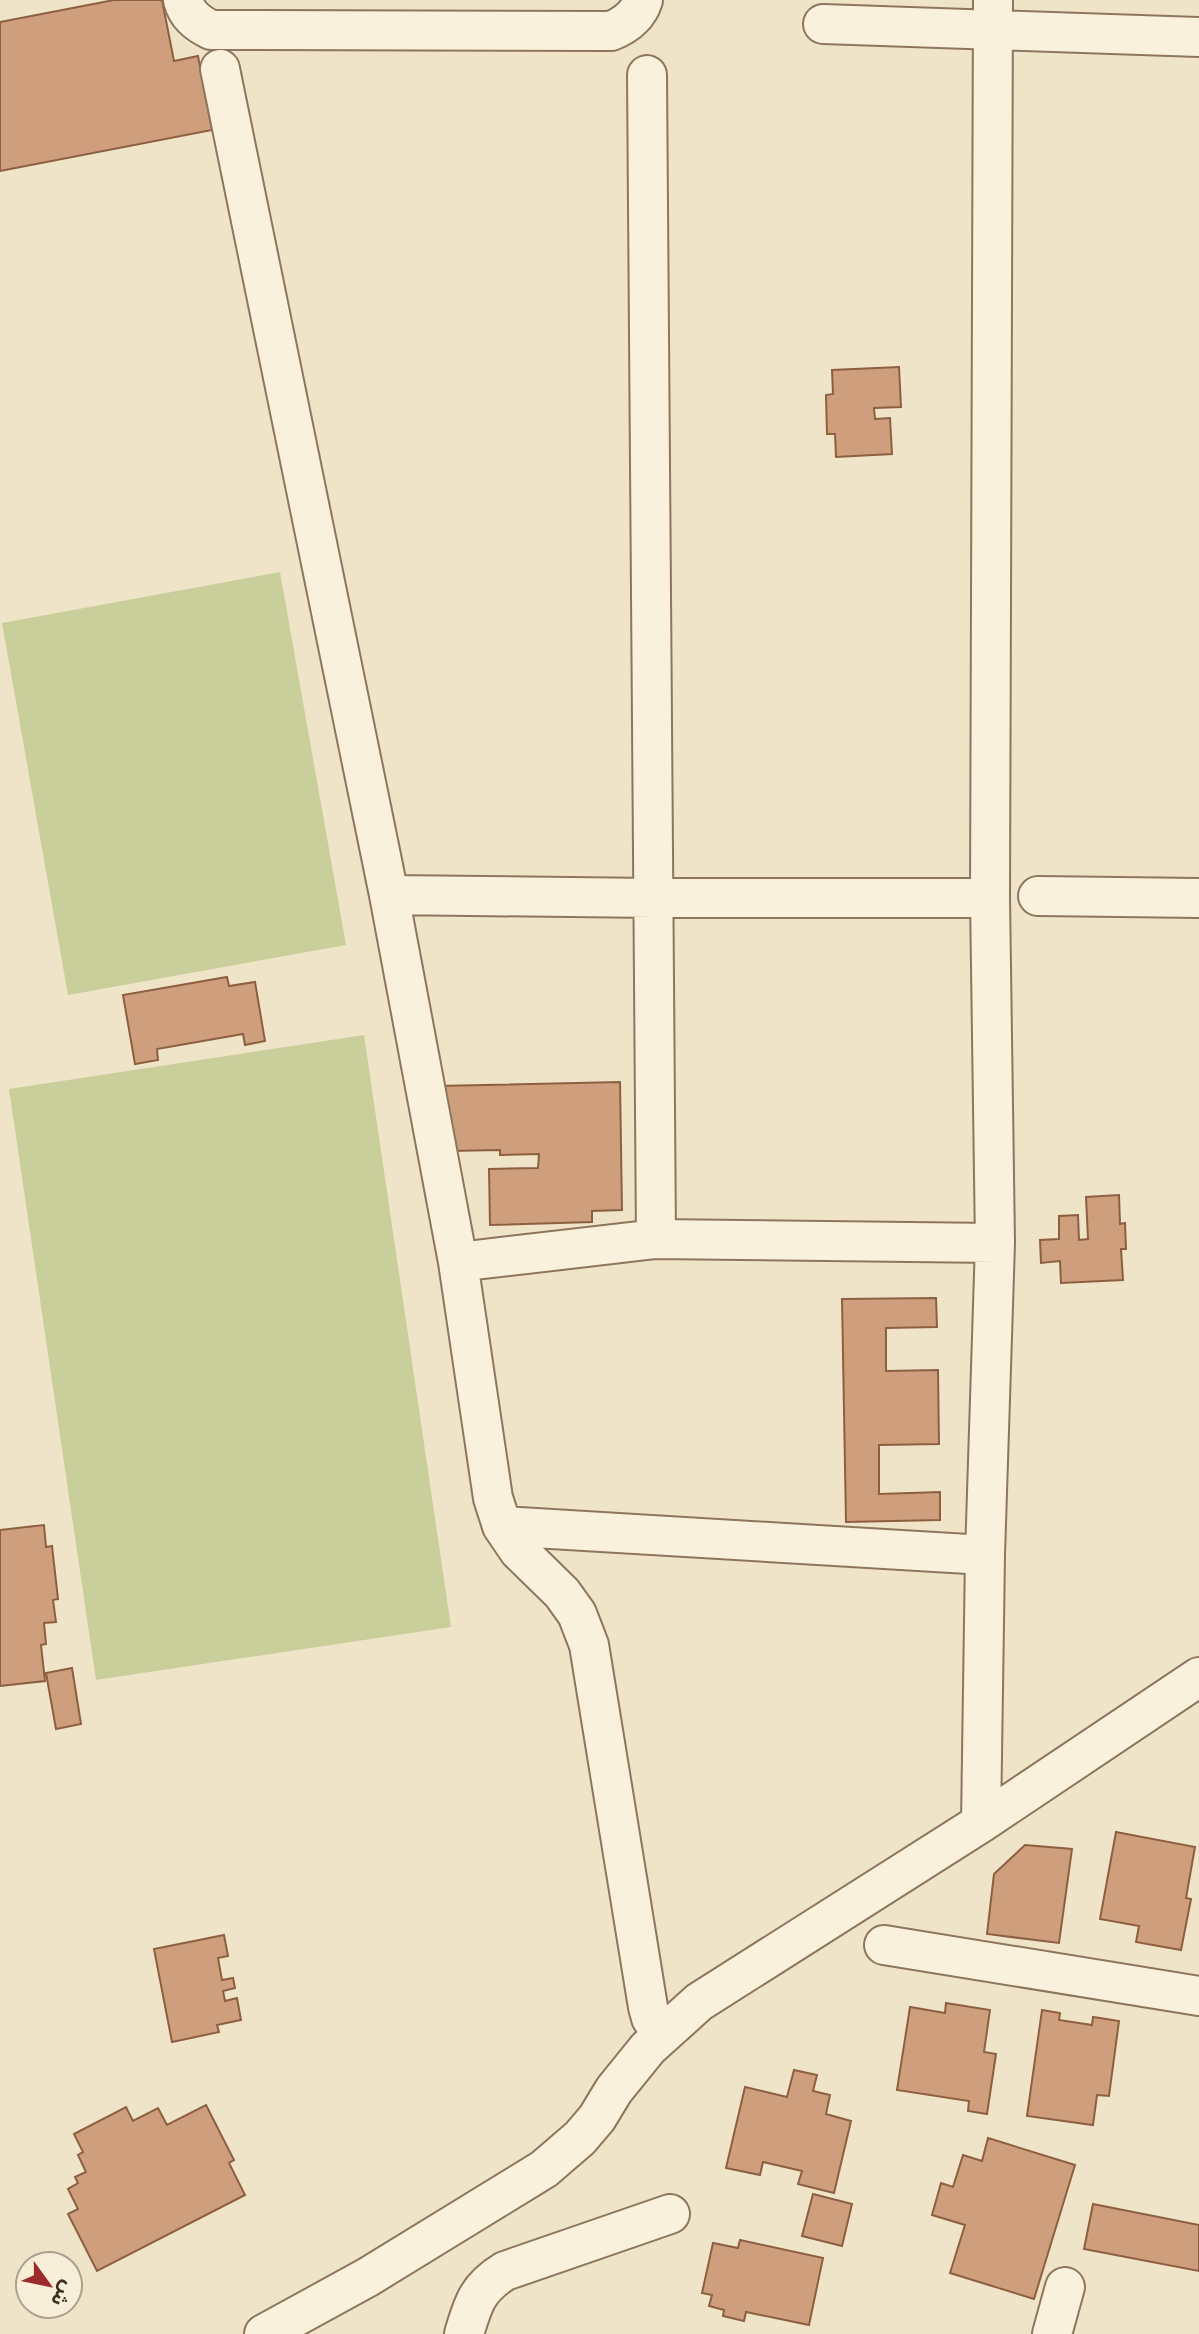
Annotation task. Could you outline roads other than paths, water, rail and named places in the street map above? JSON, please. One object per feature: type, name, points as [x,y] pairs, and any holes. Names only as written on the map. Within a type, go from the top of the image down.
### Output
[{"type":"street","points":[[183,0],[190,16],[211,30],[399,15],[611,31],[633,18],[643,0]]},
{"type":"street","points":[[823,24],[993,15],[1199,37]]},
{"type":"street","points":[[981,1823],[985,1555],[995,1243],[989,898],[993,15]]},
{"type":"street","points":[[220,69],[389,895],[458,1262],[493,1499],[502,1526],[519,1551],[562,1593],[577,1614],[589,1644],[648,2007],[651,2018],[662,2034]]},
{"type":"street","points":[[648,75],[656,1239]]},
{"type":"street","points":[[389,895],[989,898]]},
{"type":"street","points":[[1038,896],[1199,898]]},
{"type":"street","points":[[458,1262],[656,1239],[995,1243]]},
{"type":"street","points":[[502,1526],[985,1555]]},
{"type":"street","points":[[264,2334],[368,2277],[553,2162],[580,2138],[635,2063],[662,2034],[699,2002],[981,1823],[1199,1677]]},
{"type":"street","points":[[884,1945],[1199,1996]]},
{"type":"street","points":[[464,2334],[473,2304],[484,2286],[494,2278],[670,2214]]},
{"type":"street","points":[[1052,2334],[1065,2287]]}]
